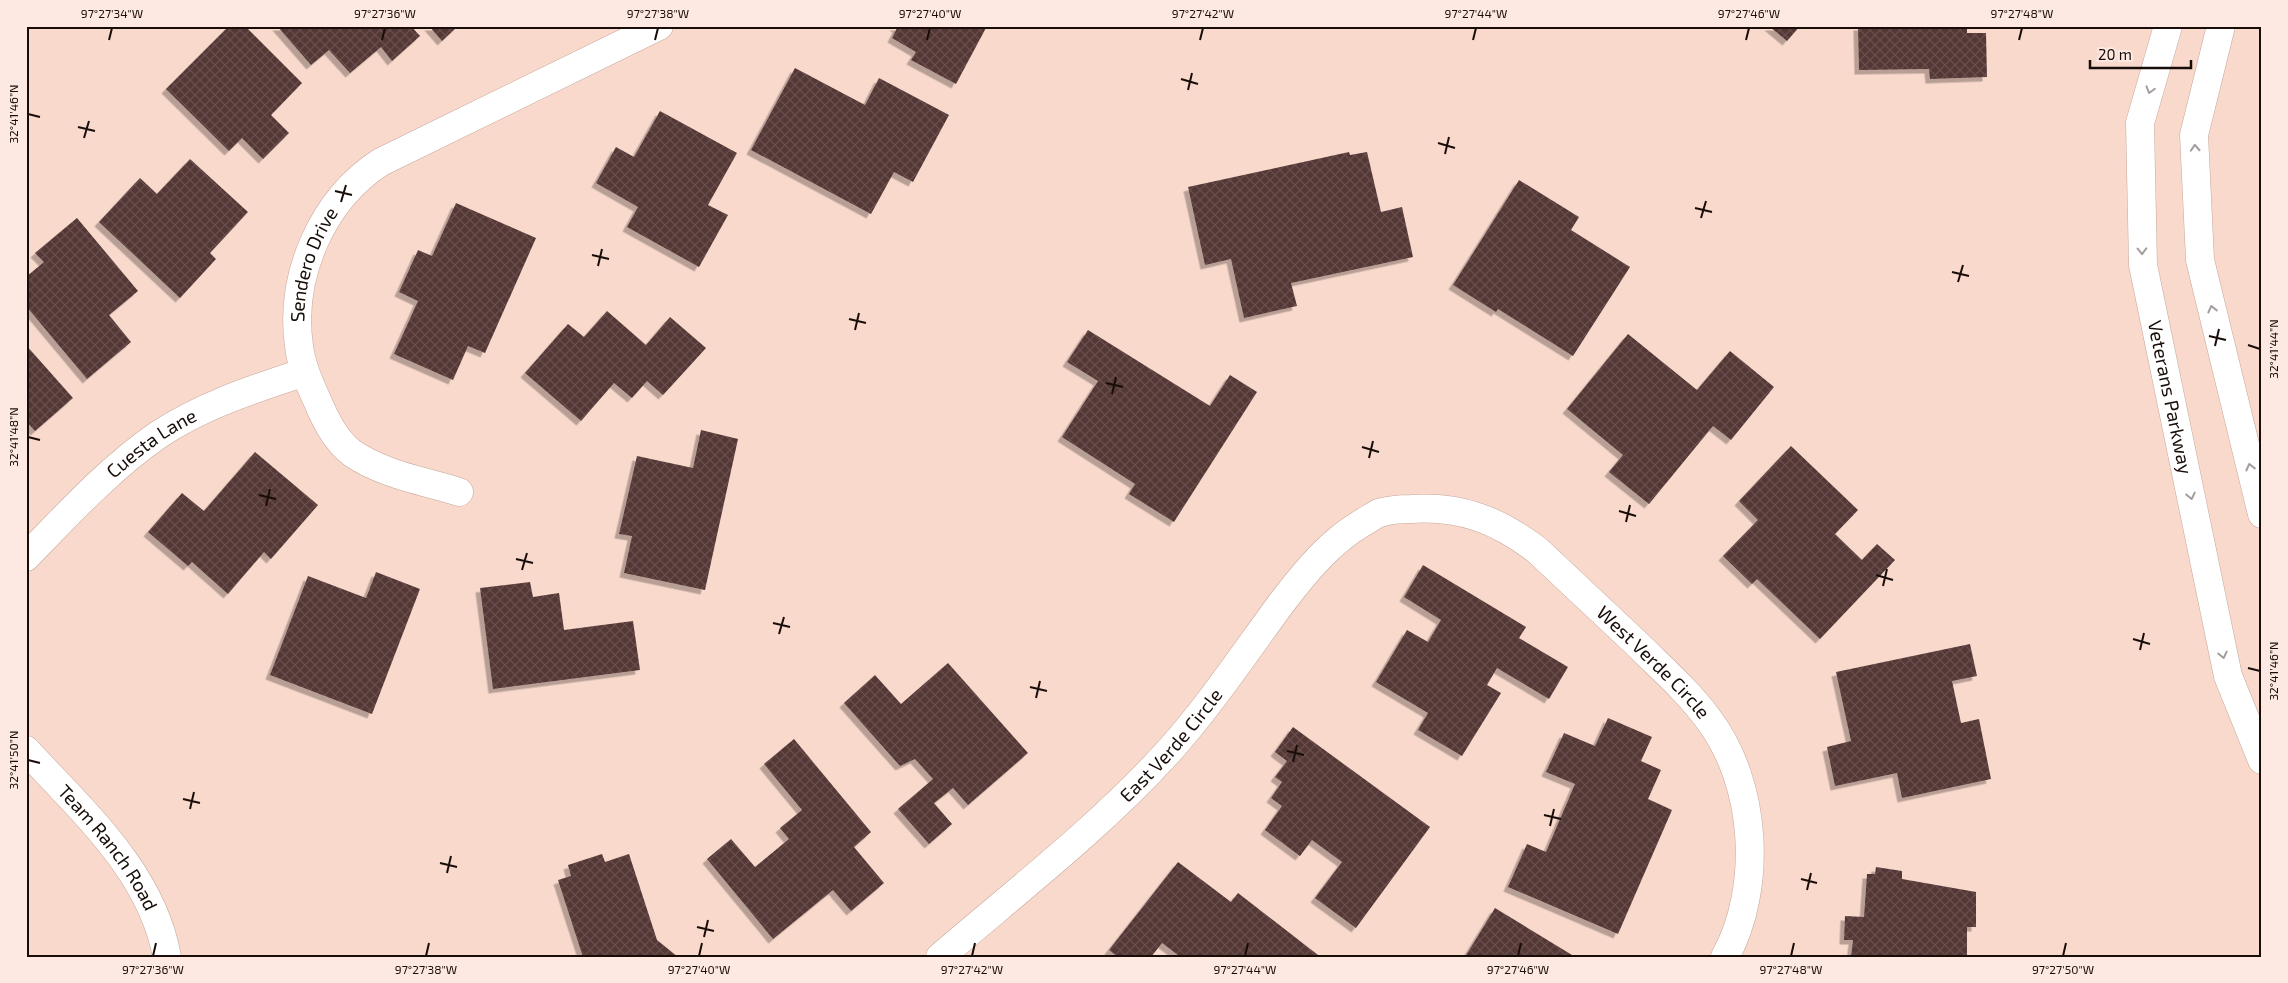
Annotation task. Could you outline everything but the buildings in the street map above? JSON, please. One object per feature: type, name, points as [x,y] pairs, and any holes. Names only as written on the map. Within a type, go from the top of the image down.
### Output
[{"type":"street","name":"Sendero Drive","points":[[458,492],[380,467],[352,452],[338,439],[325,418],[305,372],[298,346],[298,313],[301,285],[309,258],[329,213],[361,174],[400,151],[659,26]]},
{"type":"street","name":"Veterans Parkway","points":[[2168,26],[2140,122],[2143,265],[2228,676],[2262,760]]},
{"type":"street","points":[[2221,26],[2194,135],[2200,260],[2262,514]]},
{"type":"street","name":"Cuesta Lane","points":[[26,557],[103,480],[158,435],[218,403],[305,372]]},
{"type":"street","name":"West Verde Circle","points":[[1379,513],[1433,508],[1456,510],[1481,517],[1512,532],[1538,550],[1673,678],[1710,721],[1726,748],[1736,774],[1745,805],[1750,835],[1751,863],[1747,892],[1741,920],[1725,957]]},
{"type":"street","name":"East Verde Circle","points":[[940,957],[1062,855],[1170,750],[1224,682],[1300,580],[1327,549],[1351,530],[1379,513]]},
{"type":"street","name":"Team Ranch Road","points":[[26,750],[111,844],[137,879],[154,914],[167,957]]}]
